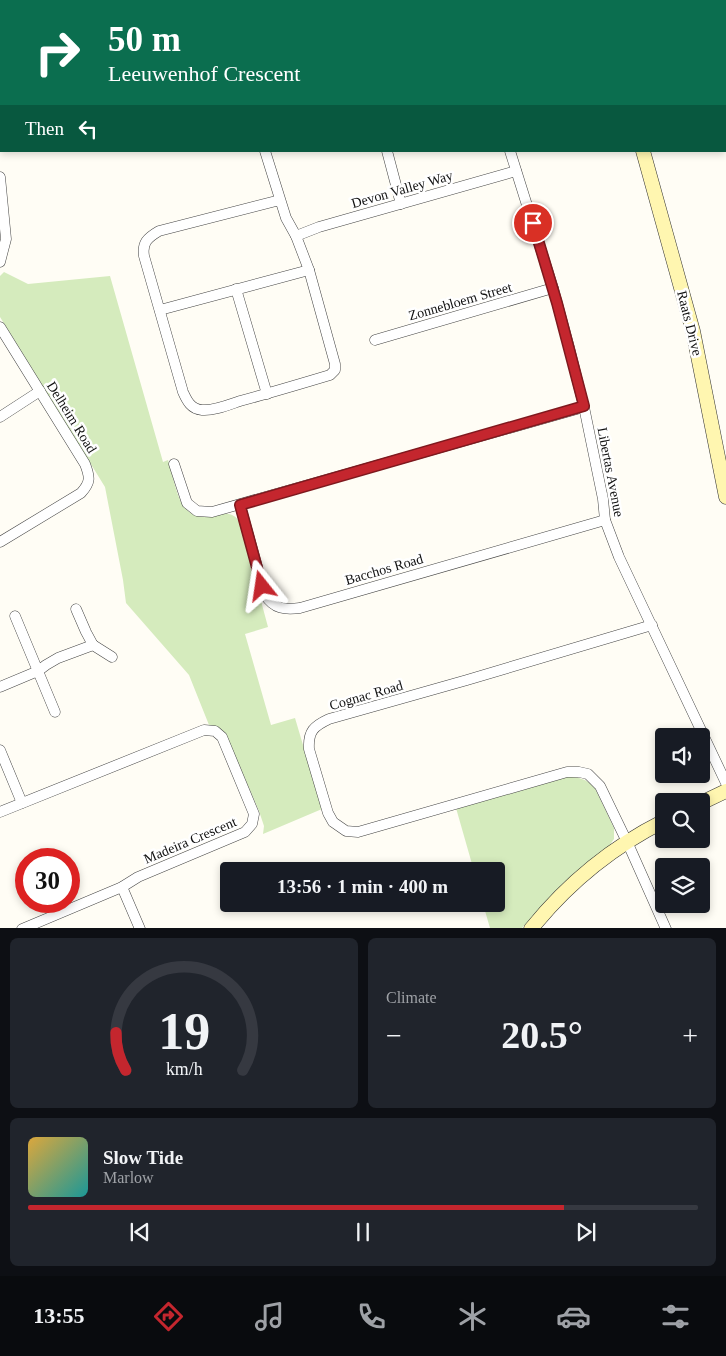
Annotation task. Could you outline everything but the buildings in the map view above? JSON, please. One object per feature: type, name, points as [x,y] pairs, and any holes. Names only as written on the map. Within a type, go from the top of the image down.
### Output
[{"type":"street","points":[[265,152],[286,218],[296,236],[309,270],[335,364],[335,370],[330,375],[208,410],[193,407],[183,392],[143,251],[146,241],[150,236],[159,231],[280,200]]},
{"type":"street","points":[[386,152],[401,204]]},
{"type":"street","name":"Libertas Avenue","points":[[510,152],[553,288],[584,406],[603,499],[605,520],[619,557],[726,783]]},
{"type":"street","name":"Raats Drive","points":[[644,152],[693,331],[726,497]]},
{"type":"street","name":"Devon Valley Way","points":[[296,236],[516,171]]},
{"type":"street","points":[[0,177],[6,239],[0,262]]},
{"type":"street","points":[[160,310],[309,270]]},
{"type":"street","name":"Zonnebloem Street","points":[[376,340],[553,288]]},
{"type":"street","points":[[236,289],[267,394]]},
{"type":"street","name":"Delheim Road","points":[[0,327],[89,473],[89,481],[81,493],[0,542]]},
{"type":"street","points":[[0,416],[40,392]]},
{"type":"street","points":[[174,464],[187,503],[197,511],[212,512],[584,406]]},
{"type":"street","name":"Bacchos Road","points":[[240,505],[266,595],[273,605],[290,610],[605,520]]},
{"type":"street","points":[[76,609],[93,645],[112,657]]},
{"type":"street","points":[[15,616],[56,712]]},
{"type":"street","name":"Cognac Road","points":[[652,625],[329,719],[316,725],[308,739],[309,749],[328,813],[333,822],[346,831],[358,832],[567,772],[588,774],[600,786],[666,928]]},
{"type":"street","points":[[0,688],[38,671],[58,658],[93,645]]},
{"type":"street","name":"Madeira Crescent","points":[[0,812],[199,731],[210,730],[219,734],[225,742],[253,808],[254,819],[250,827],[240,834],[138,877],[122,887],[22,928]]},
{"type":"street","points":[[0,750],[22,803]]},
{"type":"street","points":[[710,799],[726,791]]},
{"type":"street","points":[[531,928],[583,875],[604,857],[655,826]]},
{"type":"street","points":[[122,887],[140,928]]},
{"type":"green space","points":[[4,272],[28,284],[110,276],[163,462],[168,460],[176,490],[183,505],[190,513],[198,516],[206,517],[228,514],[235,516],[240,523],[268,627],[245,634],[271,725],[295,718],[322,809],[263,834],[264,826],[259,811],[226,735],[220,729],[209,725],[189,675],[126,603],[105,487],[0,317],[0,276]]},
{"type":"green space","points":[[567,777],[575,777],[589,782],[595,788],[614,828],[614,839],[609,846],[555,893],[522,928],[490,928],[485,912],[505,912],[505,862],[471,862],[456,808]]},
{"type":"route","points":[[262,586],[240,505],[584,406],[557,303],[533,223]]}]
